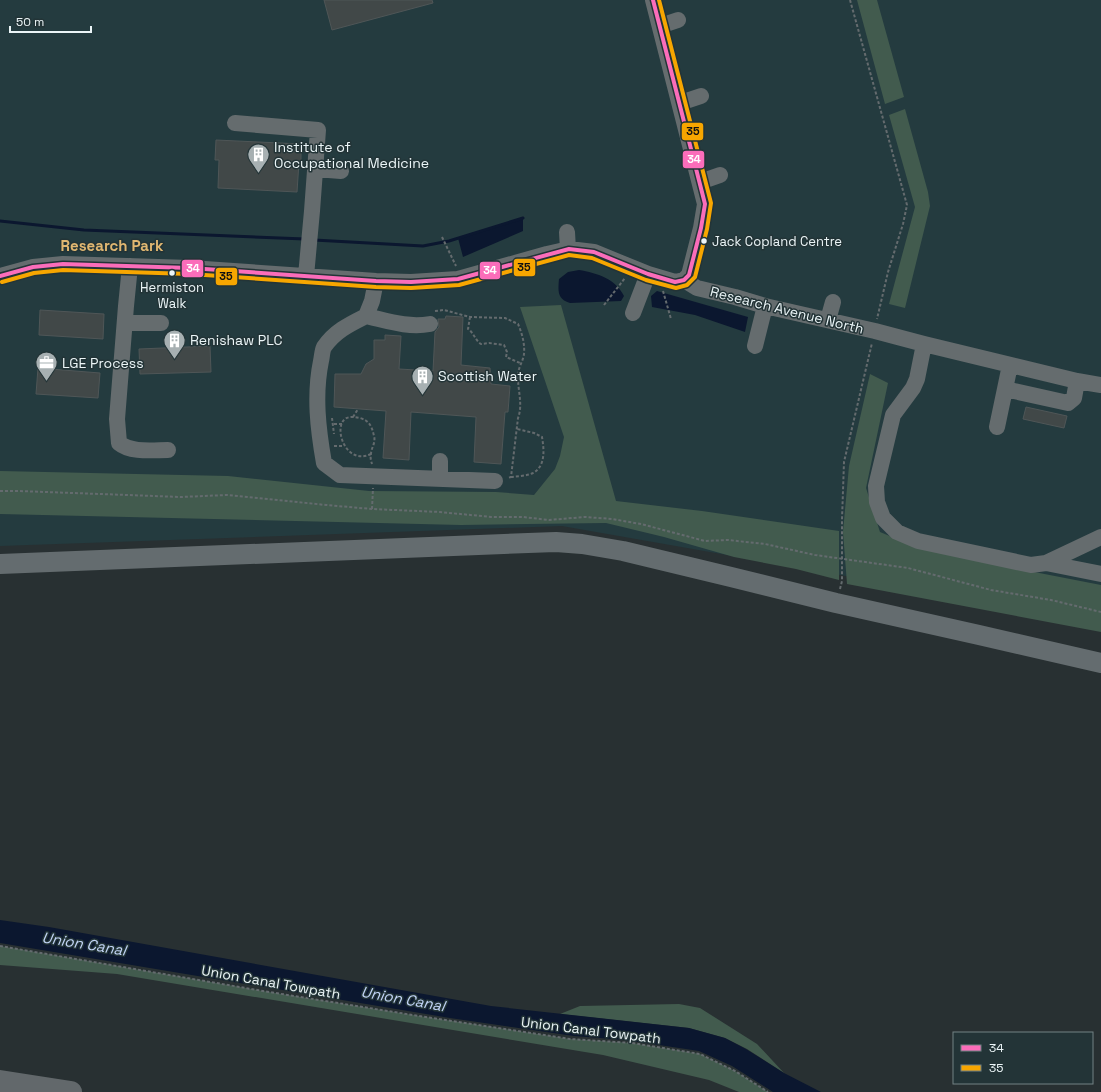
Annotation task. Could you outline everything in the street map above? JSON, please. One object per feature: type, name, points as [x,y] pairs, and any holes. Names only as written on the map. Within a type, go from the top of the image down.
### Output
[{"type":"highway","points":[[0,1081],[71,1092]]},
{"type":"main road","points":[[0,564],[556,542],[582,544],[623,552],[836,603],[979,634],[1101,664]]},
{"type":"street","points":[[653,0],[705,204],[701,228],[689,275],[684,280]]},
{"type":"street","points":[[660,26],[678,20]]},
{"type":"street","points":[[680,103],[701,96]]},
{"type":"street","points":[[235,123],[318,130],[316,169],[306,276]]},
{"type":"street","points":[[316,169],[342,171]]},
{"type":"street","points":[[700,182],[720,175]]},
{"type":"street","points":[[567,232],[568,250]]},
{"type":"street","name":"Research Avenue North","points":[[0,276],[33,267],[63,264],[190,268],[376,281],[411,282],[458,279],[547,254],[568,250],[594,252],[648,274],[675,282],[684,280],[697,288],[736,297],[765,306],[875,331],[1077,381],[1101,385]]},
{"type":"street","points":[[130,266],[117,419],[119,443],[125,448],[142,450],[168,450]]},
{"type":"street","points":[[633,313],[648,274]]},
{"type":"street","points":[[366,316],[372,301],[376,281]]},
{"type":"street","points":[[828,320],[833,302]]},
{"type":"street","points":[[755,346],[765,306]]},
{"type":"street","points":[[424,325],[398,324],[366,316],[338,330],[324,348],[319,370],[317,393],[318,421],[324,463],[340,475],[440,479],[503,479]]},
{"type":"street","points":[[125,323],[161,323]]},
{"type":"street","points":[[924,344],[913,388],[898,407],[891,422],[876,486],[877,502],[883,518],[897,532],[918,541],[1031,565],[1046,563],[1101,537]]},
{"type":"street","points":[[997,427],[1010,365]]},
{"type":"street","points":[[1005,389],[1068,403],[1074,398],[1077,381]]},
{"type":"street","points":[[440,461],[440,479]]},
{"type":"street","points":[[1076,549],[1082,571]]},
{"type":"street","points":[[1046,563],[1101,574]]},
{"type":"path","points":[[836,603],[842,581],[844,462],[888,272],[903,224],[907,205],[850,0]]},
{"type":"path","points":[[442,237],[457,269]]},
{"type":"path","points":[[604,305],[622,283]]},
{"type":"path","points":[[662,291],[671,319]]},
{"type":"path","points":[[424,325],[417,322],[437,310],[444,310],[470,317],[505,318],[518,324],[523,339],[524,354],[520,363],[518,379],[520,389],[520,413],[503,479],[534,473],[542,464],[544,449],[542,438],[534,432],[517,428]]},
{"type":"path","points":[[470,317],[468,329],[477,341],[481,344],[489,343],[504,345],[507,352],[506,358],[520,363]]},
{"type":"path","points":[[353,418],[358,409]]},
{"type":"path","points":[[353,418],[366,420],[370,424],[375,438],[371,454],[364,457],[357,457],[344,446],[342,438],[342,424],[344,420],[353,418]]},
{"type":"path","points":[[334,424],[342,424]]},
{"type":"path","points":[[334,446],[344,446]]},
{"type":"path","name":"Union Canal Towpath","points":[[0,946],[426,1017],[570,1039],[632,1043],[700,1054],[735,1071],[768,1092]]},
{"type":"shaded area","points":[[0,0],[1101,0],[1101,621],[562,526],[0,546]]},
{"type":"green space","points":[[857,0],[877,0],[904,97],[885,104]]},
{"type":"green space","points":[[905,109],[928,192],[930,206],[905,308],[889,304],[915,207],[889,115]]},
{"type":"green space","points":[[561,305],[616,501],[702,511],[839,531],[839,580],[796,569],[734,557],[664,537],[606,523],[461,525],[0,514],[0,471],[228,476],[369,491],[496,492],[534,495],[555,469],[560,456],[564,437],[520,307]]},
{"type":"green space","points":[[870,374],[888,383],[866,488],[880,532],[909,544],[1024,570],[1101,585],[1101,632],[847,584],[843,532],[849,466]]},
{"type":"green space","points":[[0,946],[419,1016],[570,1039],[632,1043],[700,1054],[735,1071],[768,1092],[739,1092],[709,1080],[603,1055],[117,974],[0,965]]},
{"type":"green space","points":[[679,1004],[700,1008],[757,1044],[784,1073],[747,1049],[725,1038],[689,1028],[560,1014],[580,1006]]},
{"type":"water","points":[[523,218],[523,231],[463,257],[458,238]]},
{"type":"water","points":[[579,270],[599,275],[611,281],[621,290],[624,296],[621,301],[570,303],[563,299],[559,294],[559,279],[568,272]]},
{"type":"water","points":[[657,291],[748,317],[745,332],[695,315],[652,307],[651,296]]},
{"type":"water","name":"Union Canal","points":[[0,920],[49,927],[491,1006],[689,1028],[725,1038],[746,1049],[784,1073],[821,1092],[773,1092],[732,1066],[699,1051],[626,1040],[574,1036],[450,1018],[0,943]]},
{"type":"building","points":[[324,0],[432,0],[433,3],[332,30]]},
{"type":"building","name":"Institute of Occupational Medicine","points":[[216,140],[301,144],[301,162],[299,162],[297,192],[218,188],[219,160],[215,160]]},
{"type":"building","points":[[40,310],[104,314],[103,339],[39,335]]},
{"type":"building","name":"Scottish Water","points":[[446,316],[463,317],[461,365],[490,368],[491,384],[510,386],[508,412],[505,412],[501,464],[474,462],[476,417],[411,412],[409,460],[383,458],[386,411],[334,407],[335,374],[361,374],[366,364],[374,359],[374,340],[385,340],[385,335],[401,336],[399,369],[433,371],[435,332],[439,327],[438,319],[445,319]]},
{"type":"building","name":"Renishaw PLC","points":[[210,346],[211,372],[140,374],[139,349]]},
{"type":"building","points":[[38,368],[100,373],[98,398],[36,394]]},
{"type":"building","points":[[1026,407],[1067,416],[1064,428],[1023,419]]},
{"type":"waterway","points":[[314,240],[423,246],[449,241],[523,218]]},
{"type":"waterway","points":[[0,221],[84,230],[305,239]]},
{"type":"transit line","name":"34","points":[[0,276],[33,267],[63,264],[190,268],[376,281],[411,282],[458,279],[569,249],[594,252],[648,274],[675,282],[684,280],[689,275],[701,228],[705,204],[653,0]]},
{"type":"transit line","name":"35","points":[[2,282],[34,273],[63,270],[190,274],[376,287],[411,288],[459,285],[569,255],[592,258],[646,280],[676,288],[687,285],[695,277],[707,229],[711,203],[659,0]]},
{"type":"place","name":"Institute of Occupational Medicine","points":[[258,174]]},
{"type":"place","name":"Jack Copland Centre","points":[[704,241]]},
{"type":"place","name":"Hermiston Walk","points":[[172,273]]},
{"type":"place","name":"Renishaw PLC","points":[[175,360]]},
{"type":"place","name":"LGE Process","points":[[47,382]]},
{"type":"place","name":"Scottish Water","points":[[422,396]]},
{"type":"district","name":"Research Park","points":[[112,246]]}]
